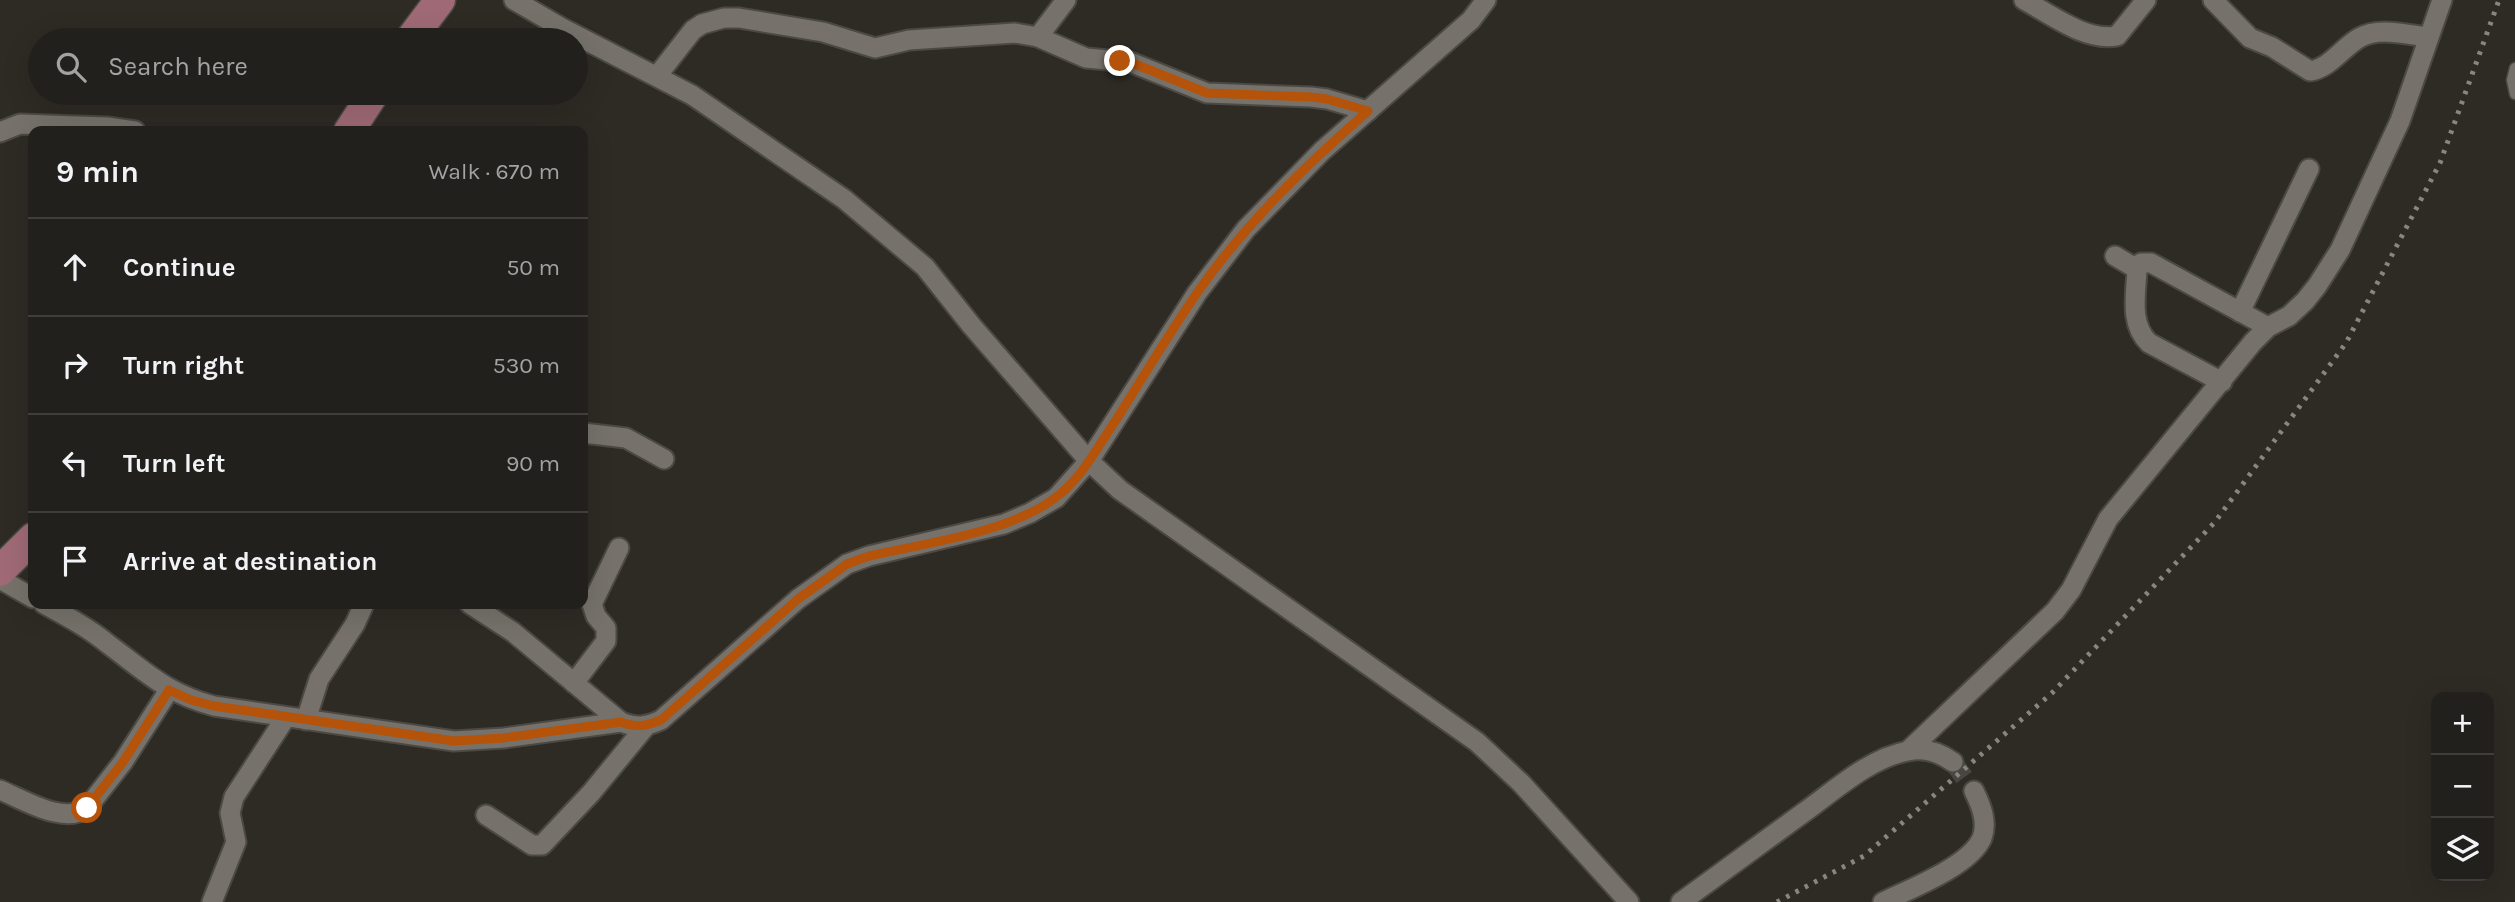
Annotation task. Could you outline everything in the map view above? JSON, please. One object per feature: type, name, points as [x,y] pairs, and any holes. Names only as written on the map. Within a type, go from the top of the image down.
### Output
[{"type":"main road","points":[[419,28],[440,0]]},
{"type":"main road","points":[[352,126],[366,105]]},
{"type":"main road","points":[[0,571],[28,543]]},
{"type":"street","points":[[514,0],[562,28]]},
{"type":"street","points":[[1038,37],[1066,0]]},
{"type":"street","points":[[478,609],[513,632],[621,722],[632,726],[646,726],[661,720],[798,599],[847,564],[869,556],[1004,524],[1056,498],[1089,461],[1197,293],[1226,253],[1296,177],[1471,20],[1486,0]]},
{"type":"street","points":[[2024,0],[2087,33],[2104,38],[2117,36],[2146,0]]},
{"type":"street","points":[[2213,0],[2250,38],[2272,47],[2310,71],[2319,69],[2359,38],[2370,34],[2381,32],[2429,37]]},
{"type":"street","points":[[1909,750],[2055,611],[2071,590],[2108,519],[2239,359],[2268,327],[2289,316],[2317,286],[2340,250],[2400,121],[2442,0]]},
{"type":"street","points":[[657,76],[693,30],[702,24],[724,18],[739,18],[823,32],[876,47],[909,40],[1014,33],[1038,37],[1086,58],[1130,62],[1207,93],[1311,97],[1368,111]]},
{"type":"street","points":[[588,41],[708,104],[833,190],[914,256],[1089,461],[1120,490],[1477,742],[1521,783],[1629,902]]},
{"type":"street","points":[[0,132],[20,124],[41,126]]},
{"type":"street","points":[[2240,312],[2308,169]]},
{"type":"street","points":[[2115,256],[2137,269]]},
{"type":"street","points":[[2222,383],[2148,343],[2140,334],[2135,314],[2137,269],[2141,263],[2151,263],[2268,327]]},
{"type":"street","points":[[588,434],[626,438],[664,459]]},
{"type":"street","points":[[574,683],[606,641],[606,628],[596,616],[592,604],[619,548]]},
{"type":"street","points":[[0,579],[28,594]]},
{"type":"street","points":[[52,609],[106,642],[169,690],[214,706],[454,741],[503,738],[621,722]]},
{"type":"street","points":[[212,902],[236,842],[230,813],[234,797],[296,718],[362,609]]},
{"type":"street","points":[[0,790],[62,815],[74,816],[81,813],[123,762],[169,690]]},
{"type":"street","points":[[486,816],[532,845],[542,845],[591,793],[646,726]]},
{"type":"street","points":[[1681,902],[1845,782],[1878,762],[1909,750],[1930,750],[1953,762]]},
{"type":"street","points":[[1883,902],[1934,877],[1965,858],[1975,847],[1982,838],[1985,821],[1974,791]]},
{"type":"lane","points":[[2515,68],[2512,80],[2515,94]]},
{"type":"tunnel","points":[[1953,762],[1974,791]]},
{"type":"railway","points":[[1777,902],[1864,856],[2052,693],[2215,522],[2346,343],[2440,163],[2499,0]]},
{"type":"route","points":[[87,808],[123,762],[169,690],[214,706],[454,741],[503,738],[621,722],[632,726],[646,726],[661,720],[798,599],[847,564],[869,556],[1004,524],[1056,498],[1089,461],[1197,293],[1226,253],[1296,177],[1368,111],[1311,97],[1207,93],[1130,62],[1120,61]]}]
